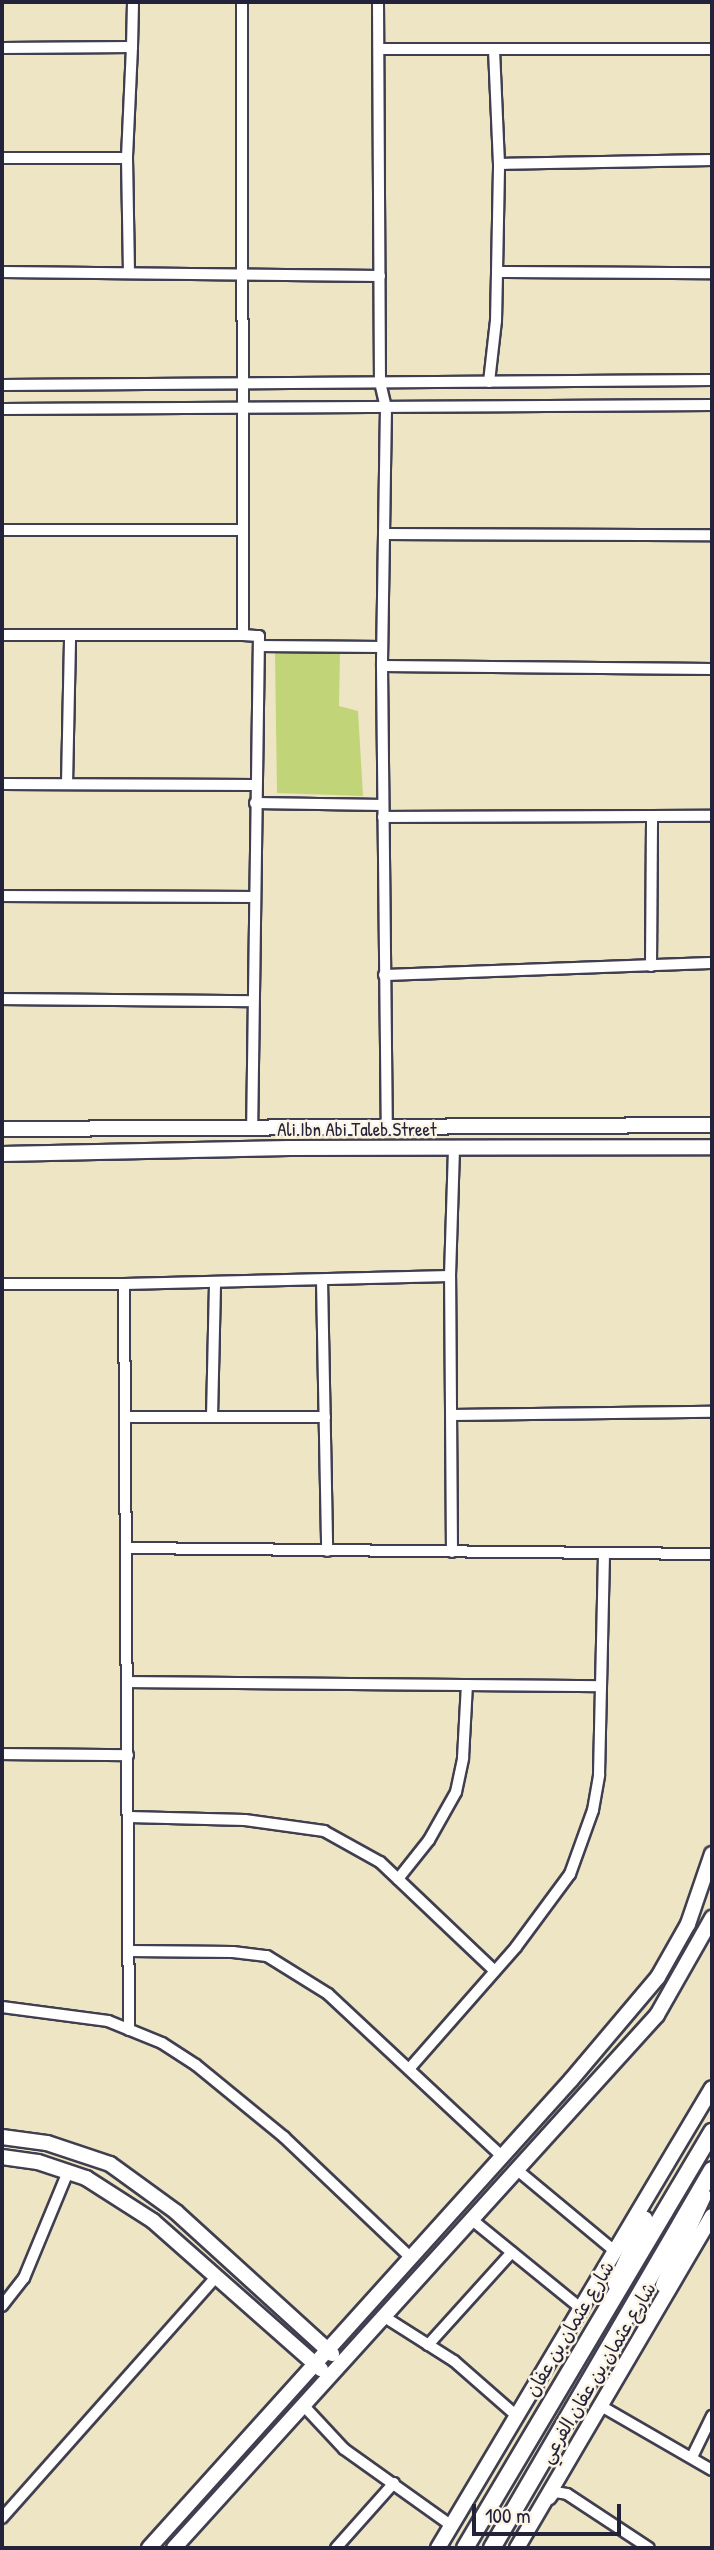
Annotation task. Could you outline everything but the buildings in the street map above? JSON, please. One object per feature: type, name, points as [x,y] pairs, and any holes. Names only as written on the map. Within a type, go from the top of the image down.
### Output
[{"type":"main road","name":"شارع عثمان بن عفان","points":[[465,2548],[711,2135]]},
{"type":"main road","points":[[492,2548],[712,2170]]},
{"type":"main road","points":[[455,2548],[516,2461]]},
{"type":"street","points":[[129,273],[127,158],[133,2]]},
{"type":"street","points":[[242,2],[243,635]]},
{"type":"street","points":[[378,2],[380,383],[386,407],[382,666],[387,1126]]},
{"type":"street","points":[[2,48],[132,47]]},
{"type":"street","points":[[379,49],[712,49]]},
{"type":"street","points":[[489,382],[496,321],[499,164],[495,50]]},
{"type":"street","points":[[2,158],[127,158]]},
{"type":"street","points":[[499,164],[712,160]]},
{"type":"street","points":[[2,272],[380,276]]},
{"type":"street","points":[[497,272],[712,273]]},
{"type":"street","points":[[2,385],[712,380]]},
{"type":"street","points":[[2,409],[712,405]]},
{"type":"street","points":[[2,530],[242,530]]},
{"type":"street","points":[[384,534],[712,535]]},
{"type":"street","points":[[2,635],[259,636],[251,1127]]},
{"type":"street","points":[[66,784],[70,635]]},
{"type":"street","points":[[259,646],[382,647]]},
{"type":"street","points":[[382,666],[712,669]]},
{"type":"street","points":[[2,784],[256,785]]},
{"type":"street","points":[[256,803],[383,805]]},
{"type":"street","points":[[651,966],[652,816]]},
{"type":"street","points":[[383,817],[712,816]]},
{"type":"street","points":[[2,896],[254,897]]},
{"type":"street","points":[[384,975],[712,963]]},
{"type":"street","points":[[2,999],[253,1001]]},
{"type":"street","name":"Ali Ibn Abi Taleb Street","points":[[2,1129],[712,1125]]},
{"type":"street","name":"Ali Ibn Abi Taleb Street","points":[[2,1154],[712,1147]]},
{"type":"street","points":[[452,1552],[450,1276],[454,1149]]},
{"type":"street","points":[[2,1284],[124,1284],[450,1276]]},
{"type":"street","points":[[322,1280],[327,1551]]},
{"type":"street","points":[[212,1417],[215,1282]]},
{"type":"street","points":[[124,1284],[129,2030]]},
{"type":"street","points":[[452,1415],[712,1412]]},
{"type":"street","points":[[125,1417],[325,1417]]},
{"type":"street","points":[[126,1548],[712,1554]]},
{"type":"street","points":[[409,2069],[495,1970],[570,1874],[593,1810],[599,1775],[604,1554]]},
{"type":"street","points":[[128,1682],[601,1686]]},
{"type":"street","points":[[398,1879],[429,1840],[456,1792],[463,1758],[467,1685]]},
{"type":"street","points":[[2,1754],[128,1755]]},
{"type":"street","points":[[129,1817],[245,1820],[324,1831],[380,1862],[495,1970]]},
{"type":"street","points":[[149,2548],[502,2156],[659,1977],[688,1924],[712,1854]]},
{"type":"street","points":[[174,2548],[657,2015],[712,1918]]},
{"type":"street","points":[[130,1951],[233,1952],[267,1956],[328,1994],[502,2156]]},
{"type":"street","points":[[2,2007],[108,2021],[162,2043],[196,2065],[284,2137],[410,2257]]},
{"type":"street","points":[[438,2548],[583,2310],[712,2088]]},
{"type":"street","points":[[597,2324],[688,2130]]},
{"type":"street","points":[[2,2137],[47,2143],[110,2164],[176,2211],[341,2362]]},
{"type":"street","points":[[2,2157],[38,2162],[86,2178],[153,2221],[328,2376]]},
{"type":"street","points":[[516,2169],[616,2252]]},
{"type":"street","points":[[2,2306],[24,2278],[68,2172]]},
{"type":"street","points":[[634,2350],[712,2179]]},
{"type":"street","name":"شارع عثمان بن عفان الفرعي","points":[[517,2548],[712,2216]]},
{"type":"street","points":[[471,2219],[583,2310]]},
{"type":"street","points":[[428,2345],[512,2252]]},
{"type":"street","points":[[2,2518],[216,2277]]},
{"type":"street","points":[[383,2316],[454,2361],[518,2417]]},
{"type":"street","points":[[303,2405],[344,2449],[452,2526]]},
{"type":"street","points":[[601,2406],[712,2470]]},
{"type":"street","points":[[692,2457],[712,2416]]},
{"type":"street","points":[[336,2548],[394,2483]]},
{"type":"street","points":[[532,2521],[555,2492],[567,2494],[642,2546]]},
{"type":"green space","points":[[275,652],[340,652],[339,706],[358,711],[363,796],[277,793]]}]
